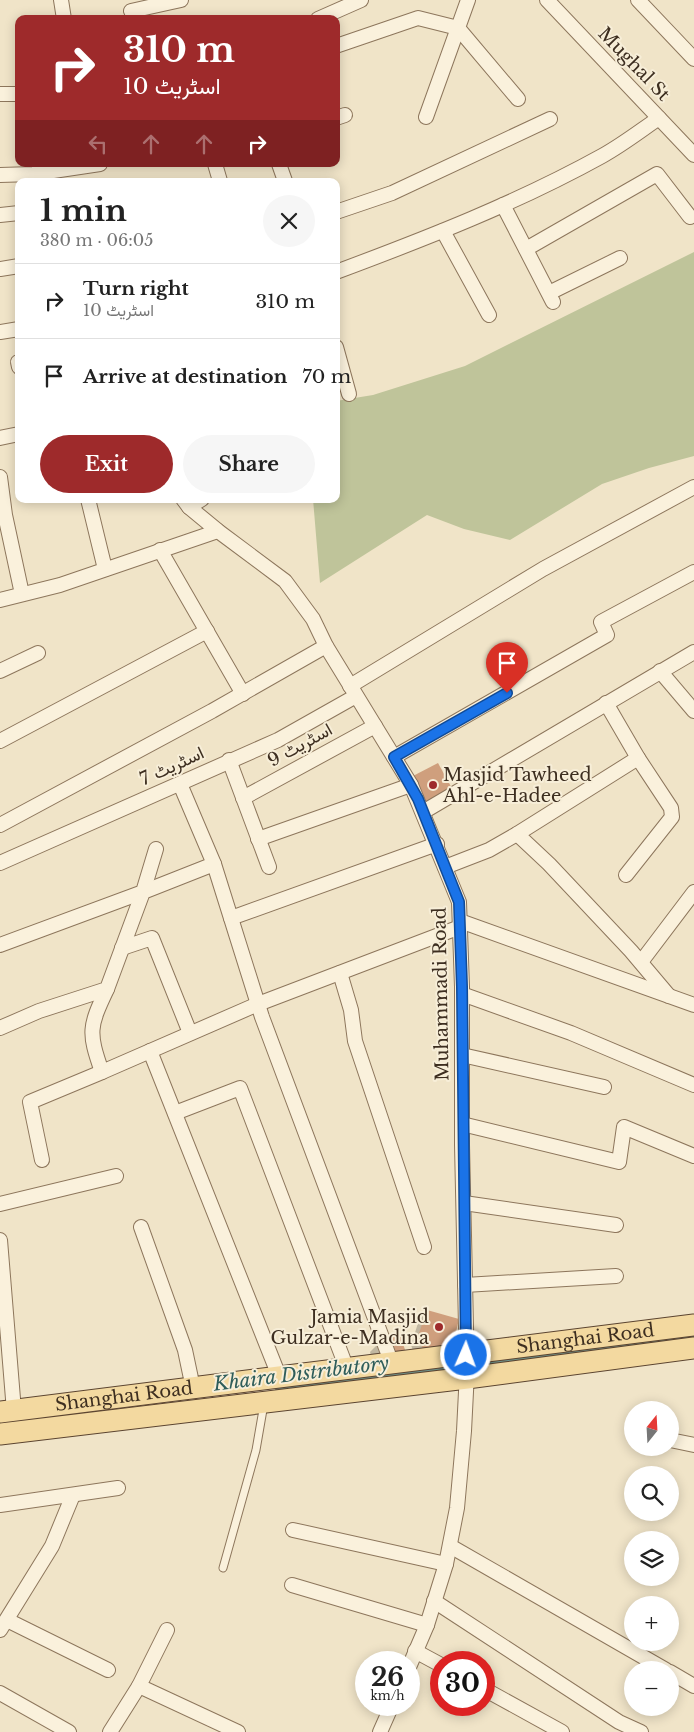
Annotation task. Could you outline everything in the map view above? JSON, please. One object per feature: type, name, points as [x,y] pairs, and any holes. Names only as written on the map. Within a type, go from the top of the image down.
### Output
[{"type":"main road","name":"Shanghai Road","points":[[0,1434],[264,1401],[694,1326]]},
{"type":"main road","name":"Shanghai Road","points":[[7,1412],[279,1376],[392,1364],[467,1366],[694,1348]]},
{"type":"street","points":[[61,0],[63,15]]},
{"type":"street","points":[[131,10],[181,0]]},
{"type":"street","points":[[327,15],[361,0]]},
{"type":"street","points":[[426,118],[468,0]]},
{"type":"street","name":"Mughal St","points":[[547,0],[694,155]]},
{"type":"street","points":[[638,0],[694,59]]},
{"type":"street","points":[[340,45],[418,18],[458,28],[518,99]]},
{"type":"street","points":[[0,94],[15,94]]},
{"type":"street","points":[[340,270],[503,205],[603,155],[659,118]]},
{"type":"street","points":[[340,211],[392,193],[550,119]]},
{"type":"street","points":[[0,175],[33,174],[76,167]]},
{"type":"street","points":[[526,249],[657,174],[690,217]]},
{"type":"street","points":[[503,205],[551,298],[620,258]]},
{"type":"street","points":[[0,215],[15,213]]},
{"type":"street","points":[[442,231],[490,315]]},
{"type":"street","points":[[0,269],[15,267]]},
{"type":"street","points":[[0,332],[15,330]]},
{"type":"street","points":[[340,363],[349,394]]},
{"type":"street","points":[[0,438],[15,435]]},
{"type":"street","points":[[0,477],[22,594]]},
{"type":"street","name":"اسٹریٹ 7","points":[[0,863],[180,784],[229,760],[278,740],[542,569],[694,487]]},
{"type":"street","points":[[89,503],[105,569]]},
{"type":"street","name":"Muhammadi Road","points":[[186,503],[218,531],[285,581],[313,619],[326,646],[411,785],[459,902],[467,1366],[457,1508],[446,1564],[427,1625],[415,1651]]},
{"type":"street","points":[[0,600],[105,569],[218,531]]},
{"type":"street","points":[[160,550],[242,694]]},
{"type":"street","points":[[394,757],[607,635],[601,622],[694,572]]},
{"type":"street","points":[[0,741],[207,631]]},
{"type":"street","points":[[0,825],[242,694],[326,646]]},
{"type":"street","points":[[423,812],[694,652]]},
{"type":"street","points":[[0,671],[38,653]]},
{"type":"street","points":[[660,671],[694,711]]},
{"type":"street","points":[[606,703],[638,758],[671,808],[672,817],[626,875]]},
{"type":"street","name":"اسٹریٹ 9","points":[[243,798],[375,726]]},
{"type":"street","points":[[446,867],[489,850],[638,758]]},
{"type":"street","points":[[229,760],[269,866]]},
{"type":"street","points":[[180,784],[214,864],[258,1004],[392,1364]]},
{"type":"street","points":[[258,838],[411,785]]},
{"type":"street","points":[[517,834],[549,864],[669,996]]},
{"type":"street","points":[[231,918],[436,844]]},
{"type":"street","points":[[102,1072],[92,1042],[92,1030],[97,1011],[143,892],[156,849]]},
{"type":"street","points":[[0,945],[214,864]]},
{"type":"street","points":[[640,962],[694,892]]},
{"type":"street","points":[[42,1160],[30,1102],[258,1004],[460,924],[694,1005]]},
{"type":"street","points":[[122,948],[152,938],[190,1033]]},
{"type":"street","points":[[340,973],[351,1010],[355,1041],[424,1247]]},
{"type":"street","points":[[0,1028],[39,1011],[107,989]]},
{"type":"street","points":[[462,994],[571,1033],[694,1085]]},
{"type":"street","points":[[150,1051],[279,1376]]},
{"type":"street","points":[[462,1055],[604,1087]]},
{"type":"street","points":[[175,1113],[240,1088],[347,1369]]},
{"type":"street","points":[[462,1124],[619,1162],[624,1127],[694,1156]]},
{"type":"street","points":[[0,1204],[116,1176]]},
{"type":"street","points":[[464,1203],[616,1225]]},
{"type":"street","points":[[141,1227],[185,1350],[193,1388]]},
{"type":"street","points":[[0,1240],[7,1412]]},
{"type":"street","points":[[465,1285],[616,1276]]},
{"type":"street","points":[[679,1442],[694,1446]]},
{"type":"street","points":[[0,1505],[118,1488]]},
{"type":"street","points":[[73,1495],[52,1546],[4,1625],[108,1670]]},
{"type":"street","points":[[293,1530],[446,1564]]},
{"type":"street","points":[[450,1546],[650,1661]]},
{"type":"street","points":[[292,1585],[427,1625]]},
{"type":"street","points":[[434,1601],[619,1722],[641,1732]]},
{"type":"street","points":[[110,1732],[139,1686],[167,1630]]},
{"type":"street","points":[[679,1677],[694,1686]]},
{"type":"street","points":[[139,1686],[238,1732]]},
{"type":"street","points":[[0,1693],[69,1732]]},
{"type":"street","points":[[495,1695],[562,1732]]},
{"type":"street","points":[[384,1730],[388,1716]]},
{"type":"lane","points":[[223,1568],[256,1450],[264,1401]]},
{"type":"green space","points":[[694,252],[694,456],[649,468],[602,484],[510,540],[464,529],[427,515],[320,583],[313,503],[340,503],[340,400],[373,395],[465,366]]},
{"type":"building","name":"Masjid Tawheed Ahl-e-Hadee","points":[[438,763],[454,792],[427,807],[411,777]]},
{"type":"building","name":"Jamia Masjid Gulzar-e-Madina","points":[[427,1310],[459,1319],[452,1350],[424,1352],[418,1336]]},
{"type":"building","points":[[399,1331],[406,1353],[392,1357],[385,1335]]},
{"type":"waterway","name":"Khaira Distributory","points":[[471,1366],[694,1337]]},
{"type":"waterway","name":"Khaira Distributory","points":[[277,1390],[464,1367]]},
{"type":"place","name":"Masjid Tawheed Ahl-e-Hadee","points":[[433,785]]},
{"type":"place","name":"Jamia Masjid Gulzar-e-Madina","points":[[439,1327]]},
{"type":"route","points":[[466,1355],[462,1145],[462,987],[459,902],[418,799],[394,757],[507,693]]}]
